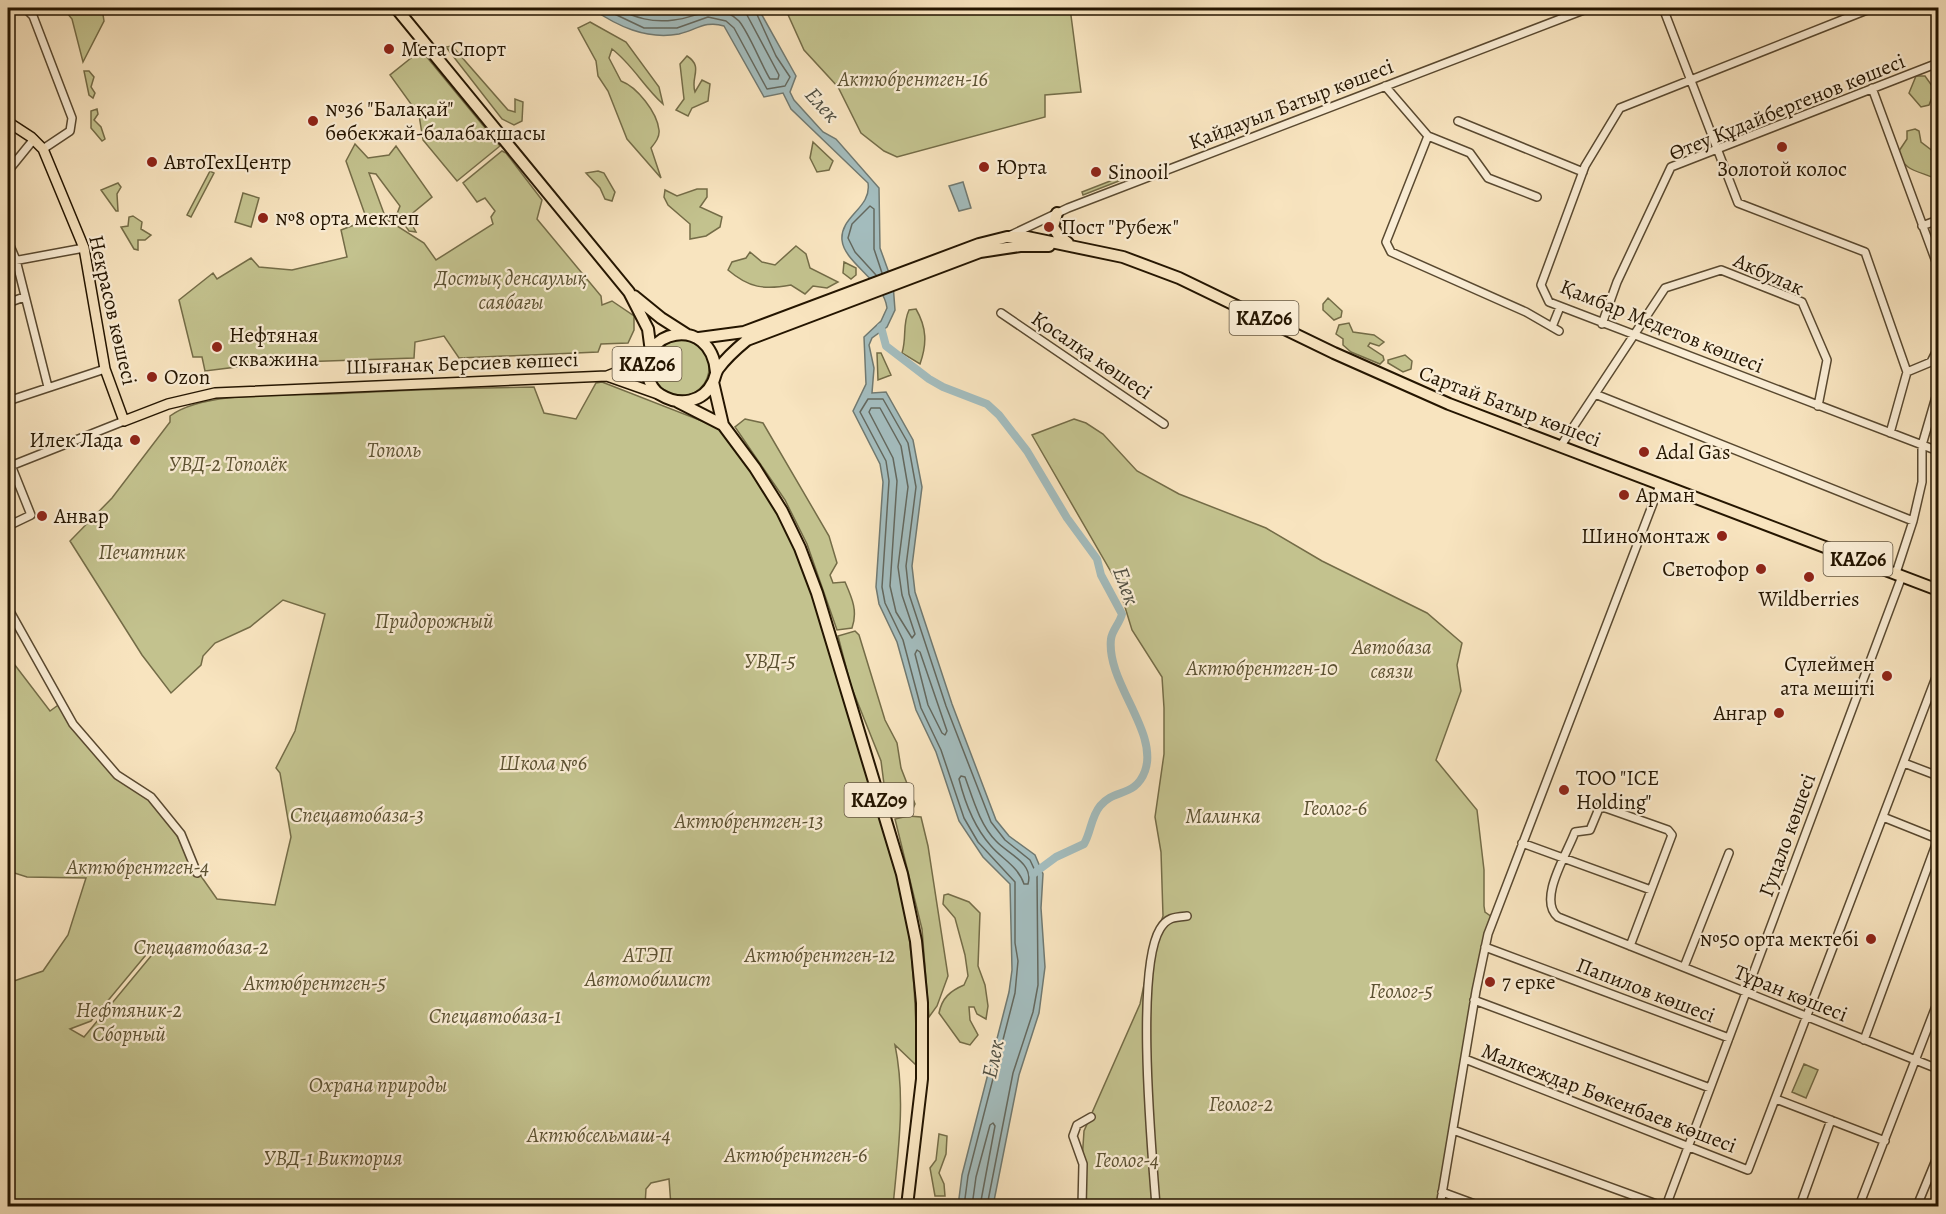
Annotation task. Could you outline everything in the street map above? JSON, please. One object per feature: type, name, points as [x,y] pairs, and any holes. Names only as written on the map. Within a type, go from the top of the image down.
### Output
[{"type":"highway","name":"KАZ06","points":[[396,8],[629,292],[661,318],[686,334],[699,338],[744,332],[800,316]]},
{"type":"highway","points":[[1057,213],[1053,223],[1055,232],[1074,246]]},
{"type":"highway","name":"KАZ06","points":[[927,268],[979,244],[1007,237],[1028,237],[1074,246]]},
{"type":"highway","name":"KАZ06","points":[[629,292],[648,329],[649,379],[660,395],[678,402],[699,398],[736,349],[747,340],[800,316],[927,268],[980,252],[1020,246],[1074,246]]},
{"type":"highway","name":"Сартай Батыр көшесі","points":[[1074,246],[1123,257],[1179,279],[1409,388],[1938,590]]},
{"type":"highway","name":"KАZ06","points":[[649,356],[665,337],[686,334]]},
{"type":"highway","name":"KАZ06","points":[[699,338],[709,347],[715,359],[714,377]]},
{"type":"highway","name":"KAZ09","points":[[714,377],[723,425],[755,468],[782,511],[818,593],[909,902],[922,1003],[922,1079],[907,1206]]},
{"type":"highway","name":"KAZ09","points":[[678,402],[723,425]]},
{"type":"main road","name":"Некрасов көшесі","points":[[8,122],[34,139],[43,149],[84,248],[105,369],[124,421]]},
{"type":"main road","points":[[607,376],[649,356]]},
{"type":"main road","points":[[607,376],[660,395]]},
{"type":"main road","name":"Шығанақ Берсиев көшесі","points":[[124,421],[178,401],[216,393],[607,376]]},
{"type":"street","points":[[25,8],[33,16],[72,118],[70,131],[43,149]]},
{"type":"street","name":"Қайдауыл Батыр көшесі","points":[[980,252],[1057,213],[1589,8]]},
{"type":"street","points":[[1663,8],[1738,203],[1865,252],[1907,372],[1890,433]]},
{"type":"street","name":"Қамбар Медетов көшесі","points":[[1867,10],[1620,108],[1583,172],[1540,285],[1549,302],[1560,307],[1938,451]]},
{"type":"street","name":"Өтеу Құдайбергенов көшесі","points":[[1602,324],[1617,282],[1671,167],[1938,63]]},
{"type":"street","points":[[1385,86],[1428,136],[1470,153],[1488,178],[1537,197]]},
{"type":"street","points":[[1872,88],[1938,267]]},
{"type":"street","points":[[1458,121],[1583,172]]},
{"type":"street","points":[[1428,136],[1386,242],[1391,252],[1526,312],[1555,329],[1560,307]]},
{"type":"street","points":[[8,171],[34,139]]},
{"type":"street","points":[[1922,226],[1938,220]]},
{"type":"street","points":[[8,241],[16,260],[48,387]]},
{"type":"street","points":[[8,262],[84,248]]},
{"type":"street","name":"Акбулак","points":[[1560,447],[1665,288],[1721,270],[1802,302],[1827,360],[1818,406]]},
{"type":"street","points":[[8,303],[24,297]]},
{"type":"street","name":"Қосалқа көшесі","points":[[1001,313],[1164,424]]},
{"type":"street","points":[[1907,372],[1931,362],[1938,348]]},
{"type":"street","points":[[1931,362],[1938,367]]},
{"type":"street","points":[[8,401],[105,369]]},
{"type":"street","name":"Гуцало көшесі","points":[[1664,1206],[1746,993],[1899,575],[1922,482],[1922,445],[1938,390]]},
{"type":"street","points":[[1595,394],[1913,521]]},
{"type":"street","name":"Шығанақ Берсиев көшесі","points":[[9,466],[124,421]]},
{"type":"street","points":[[8,526],[31,515],[9,466]]},
{"type":"street","points":[[1440,1206],[1485,947],[1522,843],[1660,485]]},
{"type":"street","points":[[8,608],[73,724],[117,775],[151,797],[181,834],[197,873]]},
{"type":"street","name":"Малкеждар Бөкенбаев көшесі","points":[[1465,1059],[1748,1170],[1808,1018],[1938,672]]},
{"type":"street","points":[[1904,763],[1938,776]]},
{"type":"street","points":[[1564,858],[1575,832],[1590,830],[1602,805],[1668,830],[1672,835],[1630,946]]},
{"type":"street","points":[[1864,1040],[1938,839],[1884,817]]},
{"type":"street","points":[[1522,843],[1652,890]]},
{"type":"street","points":[[1684,968],[1728,853]]},
{"type":"street","name":"Тұран көшесі","points":[[1564,858],[1549,895],[1554,914],[1562,920],[1938,1069]]},
{"type":"street","points":[[1156,1206],[1149,1084],[1151,959],[1159,930],[1164,923],[1173,917],[1187,916]]},
{"type":"street","name":"Папилов көшесі","points":[[1485,947],[1729,1038]]},
{"type":"street","points":[[1474,1000],[1710,1088]]},
{"type":"street","points":[[1859,1206],[1938,1001]]},
{"type":"street","points":[[1776,1099],[1884,1141]]},
{"type":"street","points":[[1082,1206],[1083,1164],[1073,1136],[1077,1125],[1091,1117]]},
{"type":"street","points":[[1800,1206],[1831,1120]]},
{"type":"street","points":[[1453,1130],[1664,1206]]},
{"type":"street","points":[[1917,1206],[1938,1155]]},
{"type":"street","points":[[1442,1192],[1480,1206]]},
{"type":"green space","points":[[63,8],[102,8],[104,21],[83,62],[72,19]]},
{"type":"green space","name":"Актюбрентген-16","points":[[785,8],[1070,8],[1081,92],[1045,95],[1045,117],[897,157],[884,151],[861,133],[838,87],[804,50]]},
{"type":"green space","points":[[590,22],[626,42],[659,87],[663,104],[612,49],[609,58],[621,81],[640,94],[657,123],[659,135],[651,148],[661,178],[627,139],[608,91],[598,76],[596,61],[578,28]]},
{"type":"green space","points":[[452,46],[508,110],[515,112],[515,99],[523,102],[522,121],[514,125],[502,119],[446,47]]},
{"type":"green space","points":[[421,50],[500,146],[457,181],[423,140],[419,115],[390,75]]},
{"type":"green space","points":[[687,56],[696,68],[695,92],[702,80],[710,84],[708,101],[692,108],[688,116],[676,110],[684,99],[680,64]]},
{"type":"green space","points":[[84,71],[89,71],[94,77],[91,87],[95,93],[93,98],[89,95]]},
{"type":"green space","points":[[1916,76],[1925,76],[1935,90],[1929,105],[1921,107],[1909,93]]},
{"type":"green space","points":[[97,109],[98,114],[94,120],[101,127],[105,139],[102,141],[91,128],[91,111]]},
{"type":"green space","points":[[1915,129],[1919,131],[1921,142],[1938,155],[1938,180],[1914,170],[1904,164],[1901,158],[1899,151],[1907,139],[1907,131]]},
{"type":"green space","points":[[813,142],[833,161],[829,170],[817,172],[810,158]]},
{"type":"green space","name":"Достық денсаулық саябағы","points":[[355,144],[368,158],[389,155],[396,146],[432,197],[408,217],[416,232],[409,231],[397,214],[400,206],[376,174],[369,173],[386,219],[424,243],[436,260],[493,224],[491,217],[495,211],[485,198],[477,202],[463,183],[502,151],[506,153],[542,200],[537,219],[601,296],[602,305],[612,301],[634,316],[634,330],[628,343],[601,344],[598,352],[459,358],[444,336],[415,342],[414,358],[269,363],[205,371],[202,357],[193,357],[179,300],[213,273],[217,279],[251,258],[259,267],[292,270],[347,257],[341,230],[367,220],[346,161]]},
{"type":"green space","points":[[210,171],[214,173],[191,217],[187,215]]},
{"type":"green space","points":[[598,171],[604,173],[615,192],[612,201],[605,199],[600,188],[586,173]]},
{"type":"green space","points":[[1123,176],[1124,179],[1083,195],[1082,192]]},
{"type":"green space","points":[[118,183],[121,187],[117,194],[118,211],[116,211],[101,190]]},
{"type":"green space","points":[[697,189],[707,189],[707,197],[700,207],[722,217],[720,227],[706,236],[690,239],[690,224],[668,205],[664,197],[665,190],[677,196]]},
{"type":"green space","points":[[243,193],[259,198],[251,227],[235,222]]},
{"type":"green space","points":[[133,216],[142,222],[141,229],[151,235],[145,240],[138,240],[138,250],[134,249],[121,227],[128,226],[129,217]]},
{"type":"green space","points":[[796,246],[806,254],[810,268],[838,282],[827,288],[813,286],[805,294],[791,285],[765,287],[750,284],[728,270],[732,262],[746,258],[750,252],[762,262],[775,265]]},
{"type":"green space","points":[[844,262],[856,268],[856,275],[851,279],[843,273]]},
{"type":"green space","points":[[1328,298],[1342,311],[1341,317],[1334,320],[1323,310],[1323,304]]},
{"type":"green space","points":[[916,309],[925,336],[920,364],[902,353],[907,315],[909,310]]},
{"type":"green space","points":[[1349,323],[1353,332],[1374,335],[1384,342],[1379,346],[1370,343],[1368,346],[1383,356],[1384,360],[1380,364],[1351,352],[1343,345],[1343,339],[1336,334],[1339,325]]},
{"type":"green space","points":[[675,340],[687,340],[701,348],[709,362],[707,379],[701,388],[687,396],[675,396],[658,384],[653,374],[653,362],[665,345]]},
{"type":"green space","points":[[877,353],[881,353],[891,375],[878,380]]},
{"type":"green space","points":[[1405,355],[1412,361],[1411,369],[1403,372],[1388,363],[1388,360]]},
{"type":"green space","points":[[602,382],[720,428],[752,472],[778,514],[796,551],[813,595],[904,901],[907,922],[915,1003],[916,1065],[895,1045],[901,1105],[893,1206],[671,1206],[669,1179],[651,1183],[646,1189],[645,1206],[8,1206],[8,983],[43,971],[68,935],[86,878],[27,877],[8,871],[8,656],[50,711],[61,703],[73,724],[116,772],[147,798],[169,822],[196,869],[217,899],[275,905],[291,837],[280,773],[276,768],[295,731],[325,614],[283,600],[250,627],[215,643],[203,656],[201,665],[171,693],[142,655],[70,541],[112,498],[170,422],[170,416],[204,402],[248,396],[534,387],[544,413],[576,419],[596,383]],"holes":[[[155,944],[156,950],[84,1037],[70,1029],[91,1021]]]},
{"type":"green space","points":[[745,419],[763,423],[829,536],[837,563],[830,575],[833,583],[845,582],[848,588],[854,610],[852,628],[837,630],[807,544],[785,500],[735,427]]},
{"type":"green space","points":[[1074,419],[1086,423],[1103,434],[1137,471],[1179,494],[1266,528],[1322,561],[1427,613],[1462,643],[1457,665],[1461,691],[1436,760],[1477,810],[1484,870],[1484,906],[1485,912],[1492,917],[1442,1206],[1079,1206],[1084,1131],[1140,1004],[1150,956],[1163,916],[1161,852],[1155,817],[1164,754],[1164,708],[1162,677],[1132,630],[1118,584],[1032,435]]},
{"type":"green space","points":[[855,631],[859,635],[885,720],[897,743],[901,768],[915,804],[911,813],[894,813],[884,784],[881,761],[851,686],[838,636]]},
{"type":"green space","points":[[908,816],[921,817],[928,846],[948,976],[937,1006],[929,1017],[922,929],[895,819]]},
{"type":"green space","points":[[948,894],[969,902],[980,913],[978,966],[985,985],[988,1006],[986,1019],[977,1014],[974,1007],[969,1007],[970,1020],[978,1035],[970,1045],[960,1042],[939,1013],[945,999],[964,985],[968,976],[955,918],[943,904],[944,895]]},
{"type":"green space","points":[[1804,1064],[1818,1070],[1806,1098],[1792,1092]]},
{"type":"green space","points":[[939,1134],[947,1136],[946,1154],[939,1173],[944,1184],[945,1196],[935,1196],[930,1168],[936,1160]]},
{"type":"water","points":[[591,8],[758,8],[796,76],[790,92],[794,100],[823,132],[836,139],[879,188],[880,248],[893,284],[895,310],[887,327],[872,338],[869,345],[874,368],[872,393],[886,392],[913,440],[922,487],[912,566],[915,592],[952,704],[996,820],[1009,836],[1035,855],[1043,874],[1041,908],[1045,967],[1039,1013],[1019,1075],[993,1206],[958,1206],[962,1175],[1009,992],[1012,970],[1010,884],[983,857],[959,821],[936,752],[916,710],[897,642],[879,604],[876,587],[883,482],[880,464],[853,411],[866,384],[864,337],[881,321],[887,308],[879,289],[849,257],[842,240],[846,224],[865,199],[868,183],[791,109],[783,93],[764,97],[724,26],[712,24],[679,34],[655,35],[622,26]]},
{"type":"water","points":[[963,182],[971,208],[959,211],[949,186]]},
{"type":"waterway","name":"Елек","points":[[881,327],[886,346],[929,379],[943,387],[987,404],[999,415],[1027,451],[1067,518],[1097,559],[1101,575],[1122,614],[1111,639],[1112,655],[1116,672],[1145,740],[1147,756],[1145,771],[1136,785],[1106,800],[1100,806],[1084,844],[1056,857],[1033,874]]},
{"type":"place","name":"Мега Спорт","points":[[389,49]]},
{"type":"place","name":"№36 \"Балақай\" бөбекжай-балабақшасы","points":[[313,121]]},
{"type":"place","name":"Золотой колос","points":[[1782,147]]},
{"type":"place","name":"АвтоТехЦентр","points":[[152,162]]},
{"type":"place","name":"Юрта","points":[[984,167]]},
{"type":"place","name":"Sinooil","points":[[1096,172]]},
{"type":"place","name":"№8 орта мектеп","points":[[263,218]]},
{"type":"place","name":"Пост \"Рубеж\"","points":[[1049,227]]},
{"type":"place","name":"Нефтяная скважина","points":[[217,347]]},
{"type":"place","name":"Ozon","points":[[152,377]]},
{"type":"place","name":"Илек Лада","points":[[135,440]]},
{"type":"place","name":"Adal Gas","points":[[1644,452]]},
{"type":"place","name":"Арман","points":[[1624,495]]},
{"type":"place","name":"Анвар","points":[[42,516]]},
{"type":"place","name":"Шиномонтаж","points":[[1722,536]]},
{"type":"place","name":"Светофор","points":[[1761,569]]},
{"type":"place","name":"Wildberries","points":[[1809,577]]},
{"type":"place","name":"Сүлеймен ата мешіті","points":[[1887,676]]},
{"type":"place","name":"Ангар","points":[[1779,713]]},
{"type":"place","name":"ТОО \"ICE Holding\"","points":[[1564,790]]},
{"type":"place","name":"№50 орта мектебі","points":[[1871,939]]},
{"type":"place","name":"7 ерке","points":[[1490,982]]},
{"type":"park label","name":"Тополь","points":[[394,450]]},
{"type":"park label","name":"УВД-2 Тополёк","points":[[228,464]]},
{"type":"park label","name":"Печатник","points":[[142,552]]},
{"type":"park label","name":"Придорожный","points":[[434,621]]},
{"type":"park label","name":"Автобаза связи","points":[[1392,659]]},
{"type":"park label","name":"УВД-5","points":[[770,661]]},
{"type":"park label","name":"Актюбрентген-10","points":[[1262,668]]},
{"type":"park label","name":"Школа №6","points":[[543,763]]},
{"type":"park label","name":"Геолог-6","points":[[1335,808]]},
{"type":"park label","name":"Спецавтобаза-3","points":[[357,815]]},
{"type":"park label","name":"Малинка","points":[[1223,816]]},
{"type":"park label","name":"Актюбрентген-13","points":[[749,821]]},
{"type":"park label","name":"Актюбрентген-4","points":[[138,867]]},
{"type":"park label","name":"Спецавтобаза-2","points":[[201,947]]},
{"type":"park label","name":"Актюбрентген-12","points":[[820,955]]},
{"type":"park label","name":"АТЭП Автомобилист","points":[[648,967]]},
{"type":"park label","name":"Актюбрентген-5","points":[[315,983]]},
{"type":"park label","name":"Геолог-5","points":[[1401,991]]},
{"type":"park label","name":"Спецавтобаза-1","points":[[495,1016]]},
{"type":"park label","name":"Нефтяник-2 Сборный","points":[[129,1022]]},
{"type":"park label","name":"Охрана природы","points":[[378,1085]]},
{"type":"park label","name":"Геолог-2","points":[[1241,1104]]},
{"type":"park label","name":"Актюбсельмаш-4","points":[[599,1135]]},
{"type":"park label","name":"Актюбрентген-6","points":[[796,1155]]},
{"type":"park label","name":"УВД-1 Виктория","points":[[333,1158]]},
{"type":"park label","name":"Геолог-4","points":[[1127,1160]]}]
